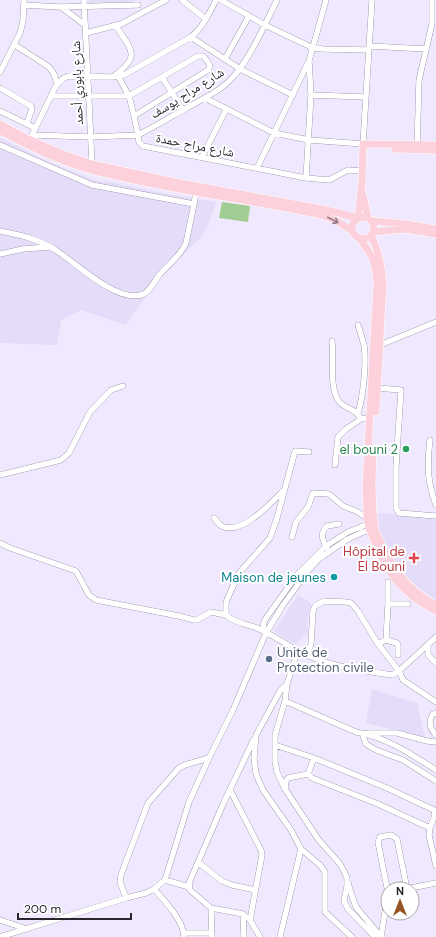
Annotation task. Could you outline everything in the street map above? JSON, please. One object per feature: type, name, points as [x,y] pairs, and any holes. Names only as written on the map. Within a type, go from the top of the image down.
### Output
[{"type":"main road","points":[[0,124],[63,154],[92,164],[175,182],[327,210],[358,218],[363,217],[370,220],[436,229]]},
{"type":"main road","points":[[0,131],[61,160],[94,171],[196,192],[321,215],[337,221],[352,231],[353,234],[359,238],[374,259],[377,283],[366,486],[371,528],[383,561],[391,574],[402,588],[416,599],[436,611]]},
{"type":"main road","points":[[352,231],[353,222],[358,218],[362,184],[363,147],[417,147],[436,144]]},
{"type":"main road","points":[[417,147],[436,150]]},
{"type":"main road","points":[[359,238],[366,238],[372,233],[374,227],[370,220],[364,201],[362,184]]},
{"type":"main road","points":[[372,233],[406,230],[436,234]]},
{"type":"main road","points":[[372,233],[382,268],[383,283],[371,528],[402,578],[418,594],[436,605]]},
{"type":"street","name":"شارع بابوري أحمد","points":[[84,0],[92,164]]},
{"type":"street","points":[[86,33],[116,26],[138,16],[166,0]]},
{"type":"street","points":[[182,0],[206,19]]},
{"type":"street","points":[[30,137],[57,84],[63,78],[68,76],[115,76],[127,74],[190,37],[198,30],[206,19],[216,0]]},
{"type":"street","points":[[221,0],[265,25],[313,48],[426,49]]},
{"type":"street","name":"شارع مراح يوسف","points":[[138,135],[226,84],[240,68],[265,25],[276,0]]},
{"type":"street","points":[[257,168],[309,61],[326,0]]},
{"type":"street","points":[[204,98],[274,133],[308,140],[363,147],[372,0]]},
{"type":"street","points":[[417,147],[419,80],[432,24],[432,0]]},
{"type":"street","points":[[0,72],[20,33],[23,21],[24,2],[60,7],[84,7],[138,3],[138,16]]},
{"type":"street","points":[[60,7],[85,25]]},
{"type":"street","points":[[225,59],[248,16]]},
{"type":"street","points":[[115,76],[129,64],[132,55],[130,48],[116,26]]},
{"type":"street","points":[[190,37],[240,68],[293,95]]},
{"type":"street","points":[[15,45],[49,67],[54,74],[57,84]]},
{"type":"street","points":[[51,96],[129,96],[198,56],[203,56],[209,64],[210,67],[208,70],[134,116]]},
{"type":"street","points":[[306,178],[311,95],[309,61]]},
{"type":"street","points":[[115,76],[129,96],[138,135]]},
{"type":"street","points":[[162,77],[183,110]]},
{"type":"street","points":[[0,88],[31,106],[31,115],[27,123]]},
{"type":"street","points":[[311,95],[366,97]]},
{"type":"street","points":[[202,157],[226,110]]},
{"type":"street","points":[[0,111],[35,128]]},
{"type":"street","name":"شارع مراح حمدة","points":[[30,137],[138,135],[139,142],[143,146],[306,178],[329,180],[348,170],[362,171]]},
{"type":"street","points":[[0,145],[92,185],[194,204]]},
{"type":"street","points":[[0,231],[26,237],[58,250],[85,272],[108,287],[130,296],[144,295],[160,273],[184,248],[196,192]]},
{"type":"street","points":[[0,254],[23,249],[51,247]]},
{"type":"street","points":[[380,345],[436,322]]},
{"type":"street","points":[[335,465],[338,438],[359,416],[364,364],[364,346],[358,324]]},
{"type":"street","points":[[332,341],[334,392],[338,400],[359,416],[370,418]]},
{"type":"street","points":[[0,475],[61,460],[69,453],[90,412],[111,390],[124,386]]},
{"type":"street","points":[[377,388],[401,390],[396,467],[396,508],[399,513],[436,516]]},
{"type":"street","points":[[430,440],[428,476],[431,492],[436,505]]},
{"type":"street","points":[[226,615],[226,602],[240,573],[270,538],[295,452],[309,452]]},
{"type":"street","points":[[214,518],[220,525],[227,527],[235,527],[245,524],[261,512],[285,489]]},
{"type":"street","points":[[292,537],[296,522],[308,507],[313,493],[328,494],[343,506],[356,511],[371,528]]},
{"type":"street","points":[[328,549],[322,537],[323,530],[327,526],[339,524]]},
{"type":"street","points":[[255,628],[264,622],[297,575],[348,532],[371,528]]},
{"type":"street","points":[[0,543],[15,550],[76,571],[89,595],[96,600],[194,620],[197,620],[211,612],[226,615],[235,621],[265,632],[307,655],[340,666],[392,675],[399,671],[436,637]]},
{"type":"street","points":[[0,936],[146,893],[154,890],[165,880],[189,802],[233,710],[265,632],[283,604],[307,572],[328,549]]},
{"type":"street","points":[[386,640],[388,582]]},
{"type":"street","points":[[307,655],[311,644],[313,612],[315,606],[324,601],[346,602],[355,606],[378,644],[399,671],[403,680],[436,702]]},
{"type":"street","points":[[388,604],[408,604]]},
{"type":"street","points":[[264,622],[265,632]]},
{"type":"street","points":[[378,644],[386,640],[397,643],[398,655]]},
{"type":"street","points":[[428,645],[428,655]]},
{"type":"street","points":[[298,650],[287,684],[285,701],[275,735],[275,761],[277,772],[285,789],[318,839],[340,864],[347,878],[356,907],[381,937]]},
{"type":"street","points":[[419,652],[428,655],[436,663]]},
{"type":"street","points":[[189,887],[198,862],[256,735],[280,691],[287,684]]},
{"type":"street","points":[[285,701],[356,732],[397,733],[436,742]]},
{"type":"street","points":[[436,713],[431,717],[430,724],[432,732],[436,735]]},
{"type":"street","points":[[364,733],[394,743],[436,770]]},
{"type":"street","points":[[364,733],[363,740],[366,744],[376,750],[403,760],[436,781]]},
{"type":"street","points":[[256,735],[254,758],[256,774],[263,790],[290,830],[300,849],[320,865],[325,872],[325,912],[352,937]]},
{"type":"street","points":[[275,745],[314,758],[434,810],[435,815],[429,835],[436,866]]},
{"type":"street","points":[[126,898],[120,882],[121,875],[148,803],[179,768],[209,758]]},
{"type":"street","points":[[308,774],[314,758]]},
{"type":"street","points":[[285,789],[288,778],[308,774]]},
{"type":"street","points":[[308,774],[312,778],[378,804],[430,828]]},
{"type":"street","points":[[230,790],[261,850],[262,860],[250,920]]},
{"type":"street","points":[[386,881],[378,842],[380,837],[391,835],[397,839],[405,881]]},
{"type":"street","points":[[280,937],[300,849]]},
{"type":"street","points":[[198,862],[222,881],[232,885],[256,890]]},
{"type":"street","points":[[347,878],[344,901],[348,909],[375,937]]},
{"type":"street","points":[[165,880],[189,887],[190,890],[212,908],[243,914],[250,920],[260,937]]},
{"type":"street","points":[[420,886],[436,883]]},
{"type":"street","points":[[154,890],[165,901],[180,923],[184,935],[212,935],[212,908]]},
{"type":"street","points":[[243,914],[244,937]]},
{"type":"street","points":[[0,920],[25,928]]},
{"type":"street","points":[[381,937],[384,921]]},
{"type":"shaded area","points":[[89,0],[134,0],[134,4],[89,5]]},
{"type":"shaded area","points":[[0,138],[51,163],[97,181],[110,182],[156,192],[216,202],[203,235],[156,282],[126,325],[81,310],[61,320],[57,345],[0,343]]},
{"type":"shaded area","name":"Hôpital de El Bouni","points":[[377,513],[430,517],[436,519],[436,600],[413,585],[395,563],[381,534]]},
{"type":"shaded area","points":[[298,595],[311,603],[307,621],[308,632],[296,644],[274,631]]},
{"type":"shaded area","points":[[372,689],[417,703],[425,738],[366,723]]},
{"type":"green space","points":[[222,202],[250,206],[248,222],[219,218]]},
{"type":"place","name":"el bouni 2","points":[[406,449]]},
{"type":"place","name":"Hôpital de El Bouni","points":[[414,558]]},
{"type":"place","name":"Maison de jeunes","points":[[334,577]]},
{"type":"place","name":"Unité de Protection civile","points":[[269,659]]}]
